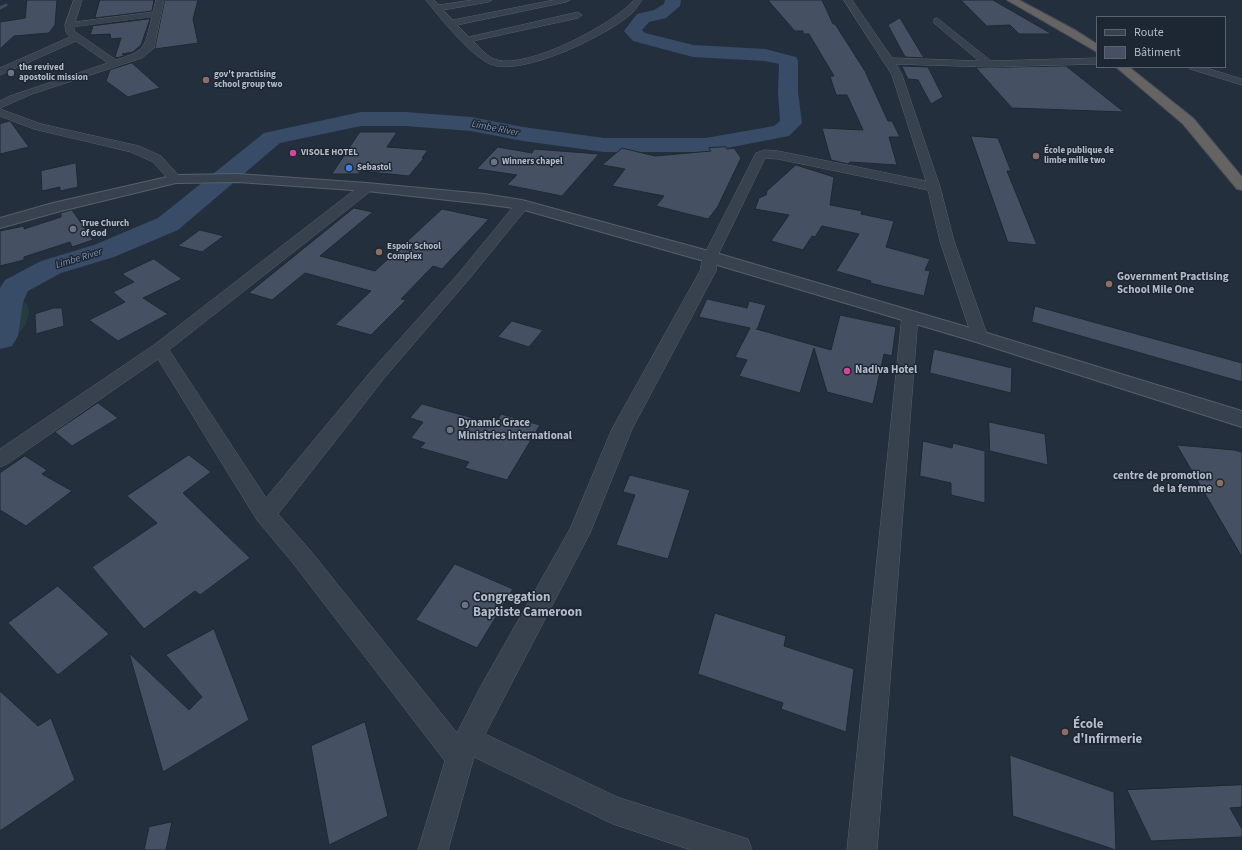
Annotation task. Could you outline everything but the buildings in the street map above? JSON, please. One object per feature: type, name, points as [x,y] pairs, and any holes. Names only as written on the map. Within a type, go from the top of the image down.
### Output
[{"type":"highway","points":[[1012,0],[1071,32],[1096,48]]},
{"type":"highway","points":[[1123,68],[1188,120],[1242,185]]},
{"type":"street","points":[[78,0],[69,25],[70,32],[99,51],[115,64]]},
{"type":"street","points":[[0,104],[8,96],[90,75],[138,56],[149,48],[160,0]]},
{"type":"street","points":[[430,0],[467,40],[494,63],[508,65],[560,50],[590,29],[622,15],[638,0]]},
{"type":"street","points":[[438,8],[488,0]]},
{"type":"street","points":[[452,23],[564,0],[590,29]]},
{"type":"street","points":[[848,0],[869,35],[890,61],[897,76],[934,187],[946,241],[980,337]]},
{"type":"street","points":[[69,25],[158,14]]},
{"type":"street","points":[[467,40],[578,15]]},
{"type":"street","points":[[937,21],[989,64]]},
{"type":"street","points":[[0,72],[77,37]]},
{"type":"street","points":[[890,61],[989,64],[1096,61]]},
{"type":"street","points":[[1196,68],[1242,82]]},
{"type":"street","points":[[0,112],[38,128],[135,149],[157,159],[176,179]]},
{"type":"street","points":[[433,850],[464,749],[490,695],[579,533],[622,429],[708,271],[710,257],[760,156],[765,154],[778,155],[934,187]]},
{"type":"street","points":[[0,223],[53,208],[176,179],[214,177],[367,187],[484,199],[522,205],[710,257],[980,337],[1242,419]]},
{"type":"street","points":[[0,459],[160,349],[367,187]]},
{"type":"street","points":[[265,514],[379,373],[464,276],[522,205]]},
{"type":"street","points":[[862,850],[910,316]]},
{"type":"street","points":[[160,349],[265,514],[464,749],[613,810],[737,850]]},
{"type":"green space","points":[[19,299],[27,304],[29,312],[26,324],[8,346],[0,349],[0,305]]},
{"type":"waterway","name":"Limbe River","points":[[0,338],[2,336],[8,302],[16,286],[51,267],[104,251],[168,224],[247,157],[272,138],[361,119],[405,119],[471,124],[523,134],[604,145],[706,145],[781,131],[791,123],[788,92],[789,61],[765,55],[693,51],[639,37],[633,31],[643,18],[660,14],[672,6],[673,0]]},
{"type":"waterway","points":[[0,8],[6,5]]},
{"type":"place","name":"the revived apostolic mission","points":[[11,73]]},
{"type":"place","name":"gov't practising school group two","points":[[206,80]]},
{"type":"place","name":"VISOLE HOTEL","points":[[293,153]]},
{"type":"place","name":"École publique de limbe mille two","points":[[1036,156]]},
{"type":"place","name":"Winners chapel","points":[[494,162]]},
{"type":"place","name":"Sebastol","points":[[349,168]]},
{"type":"place","name":"True Church of God","points":[[73,229]]},
{"type":"place","name":"Espoir School Complex","points":[[379,252]]},
{"type":"place","name":"Government Practising School Mile One","points":[[1109,284]]},
{"type":"place","name":"Nadiva Hotel","points":[[847,371]]},
{"type":"place","name":"Dynamic Grace Ministries International","points":[[450,430]]},
{"type":"place","name":"centre de promotion de la femme","points":[[1220,483]]},
{"type":"place","name":"Congregation Baptiste Cameroon","points":[[465,605]]},
{"type":"place","name":"École d'Infirmerie","points":[[1065,732]]}]
